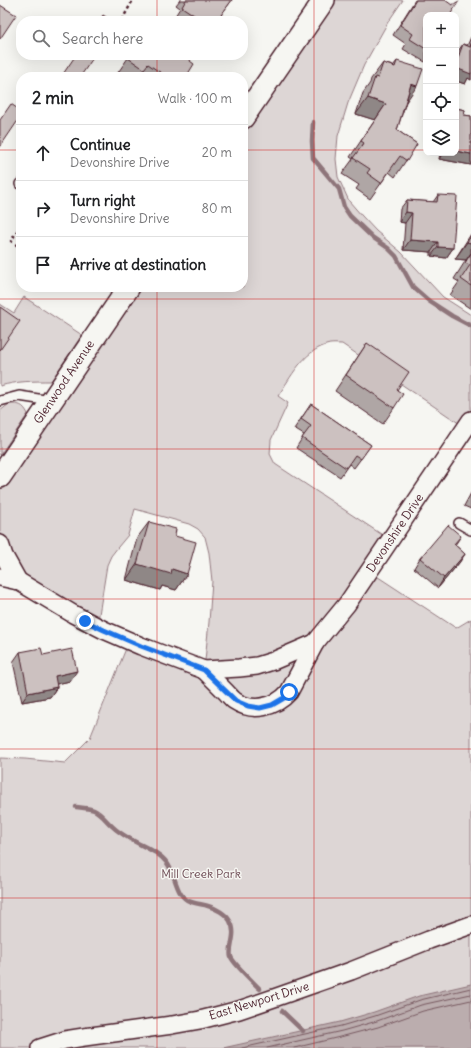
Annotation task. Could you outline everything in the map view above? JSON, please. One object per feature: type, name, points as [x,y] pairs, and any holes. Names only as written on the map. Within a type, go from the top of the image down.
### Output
[{"type":"street","points":[[248,111],[324,0]]},
{"type":"street","name":"Glenwood Avenue","points":[[0,477],[126,292]]},
{"type":"street","name":"Devonshire Drive","points":[[0,577],[18,581],[73,614],[104,630],[204,670],[236,701],[248,706],[260,708],[272,705],[284,698],[289,692],[315,643],[347,604],[471,420]]},
{"type":"street","name":"Devonshire Drive","points":[[0,544],[4,556],[18,581]]},
{"type":"street","name":"Devonshire Drive","points":[[204,670],[257,666],[273,661],[315,643]]},
{"type":"street","name":"East Newport Drive","points":[[40,1048],[65,1040],[172,1025],[200,1020],[239,1010],[351,971],[471,925]]},
{"type":"lane","points":[[0,402],[19,396],[51,401]]},
{"type":"lane","points":[[459,523],[471,530]]},
{"type":"path","points":[[124,16],[133,0]]},
{"type":"path","points":[[16,233],[11,241],[16,244]]},
{"type":"green space","name":"Mill Creek Park","points":[[324,0],[403,0],[388,22],[364,65],[348,103],[338,136],[336,159],[338,177],[349,201],[376,231],[401,252],[443,297],[471,315],[471,420],[466,428],[342,344],[330,344],[318,348],[304,359],[278,396],[288,403],[271,440],[270,454],[275,464],[390,540],[369,571],[456,628],[471,619],[471,1048],[0,1048],[0,758],[65,763],[90,738],[129,641],[204,670],[212,581],[209,553],[205,537],[198,529],[189,524],[135,509],[128,535],[111,556],[107,565],[97,627],[0,577],[0,477],[126,292],[248,292],[248,111]]},
{"type":"green space","points":[[24,297],[82,335],[51,381],[19,382],[0,386],[0,304],[14,313]]},
{"type":"green space","points":[[9,404],[20,405],[28,414],[0,455],[0,411]]},
{"type":"water","points":[[471,984],[471,1048],[223,1048],[340,1022],[419,996]]},
{"type":"building","points":[[186,0],[232,0],[221,15],[222,16],[196,16],[182,7]]},
{"type":"building","points":[[416,0],[445,0],[452,5],[459,1],[452,12],[423,12],[423,47],[410,39],[413,34],[400,25]]},
{"type":"building","points":[[0,5],[16,15],[0,39]]},
{"type":"building","points":[[463,44],[470,47],[471,44],[471,74],[459,69],[459,55]]},
{"type":"building","points":[[73,60],[92,60],[83,72],[64,72]]},
{"type":"building","points":[[131,60],[190,60],[194,64],[189,72],[160,72],[148,64],[144,69]]},
{"type":"building","points":[[397,61],[423,69],[417,86],[411,84],[397,130],[417,144],[407,161],[400,156],[381,183],[367,173],[370,169],[353,158],[364,143],[361,141],[386,104],[368,98],[375,77],[378,78],[383,63],[395,67]]},
{"type":"building","points":[[11,104],[16,108],[16,123],[0,147],[0,120]]},
{"type":"building","points":[[459,109],[465,110],[464,115],[471,116],[471,154],[459,152]]},
{"type":"building","points":[[438,195],[457,196],[453,248],[438,247],[438,242],[410,240],[412,213],[406,212],[407,200],[437,202]]},
{"type":"building","points":[[471,236],[471,243],[467,242]]},
{"type":"building","points":[[471,253],[471,286],[461,279],[470,265],[465,263]]},
{"type":"building","points":[[0,307],[20,321],[0,350]]},
{"type":"building","points":[[367,343],[409,372],[397,390],[403,394],[394,408],[346,375]]},
{"type":"building","points":[[311,404],[371,445],[361,459],[355,455],[346,468],[302,438],[311,426],[301,419]]},
{"type":"building","points":[[149,522],[176,529],[175,536],[196,542],[187,574],[172,569],[171,574],[137,564]]},
{"type":"building","points":[[448,525],[461,536],[454,544],[465,554],[444,578],[420,558]]},
{"type":"building","points":[[41,648],[43,655],[72,649],[77,671],[55,676],[57,687],[28,693],[20,652]]},
{"type":"waterway","points":[[313,122],[313,158],[339,189],[344,207],[350,216],[372,237],[388,248],[396,256],[413,287],[429,301],[471,326]]},
{"type":"waterway","points":[[76,807],[97,811],[119,832],[164,859],[170,867],[180,893],[187,900],[214,908],[226,916],[230,921],[233,931],[230,953],[231,957],[240,969],[260,989]]},
{"type":"waterway","points":[[282,1011],[303,1031]]},
{"type":"route","points":[[85,621],[141,646],[204,670],[236,701],[248,706],[260,708],[272,705],[284,698],[289,692]]}]
